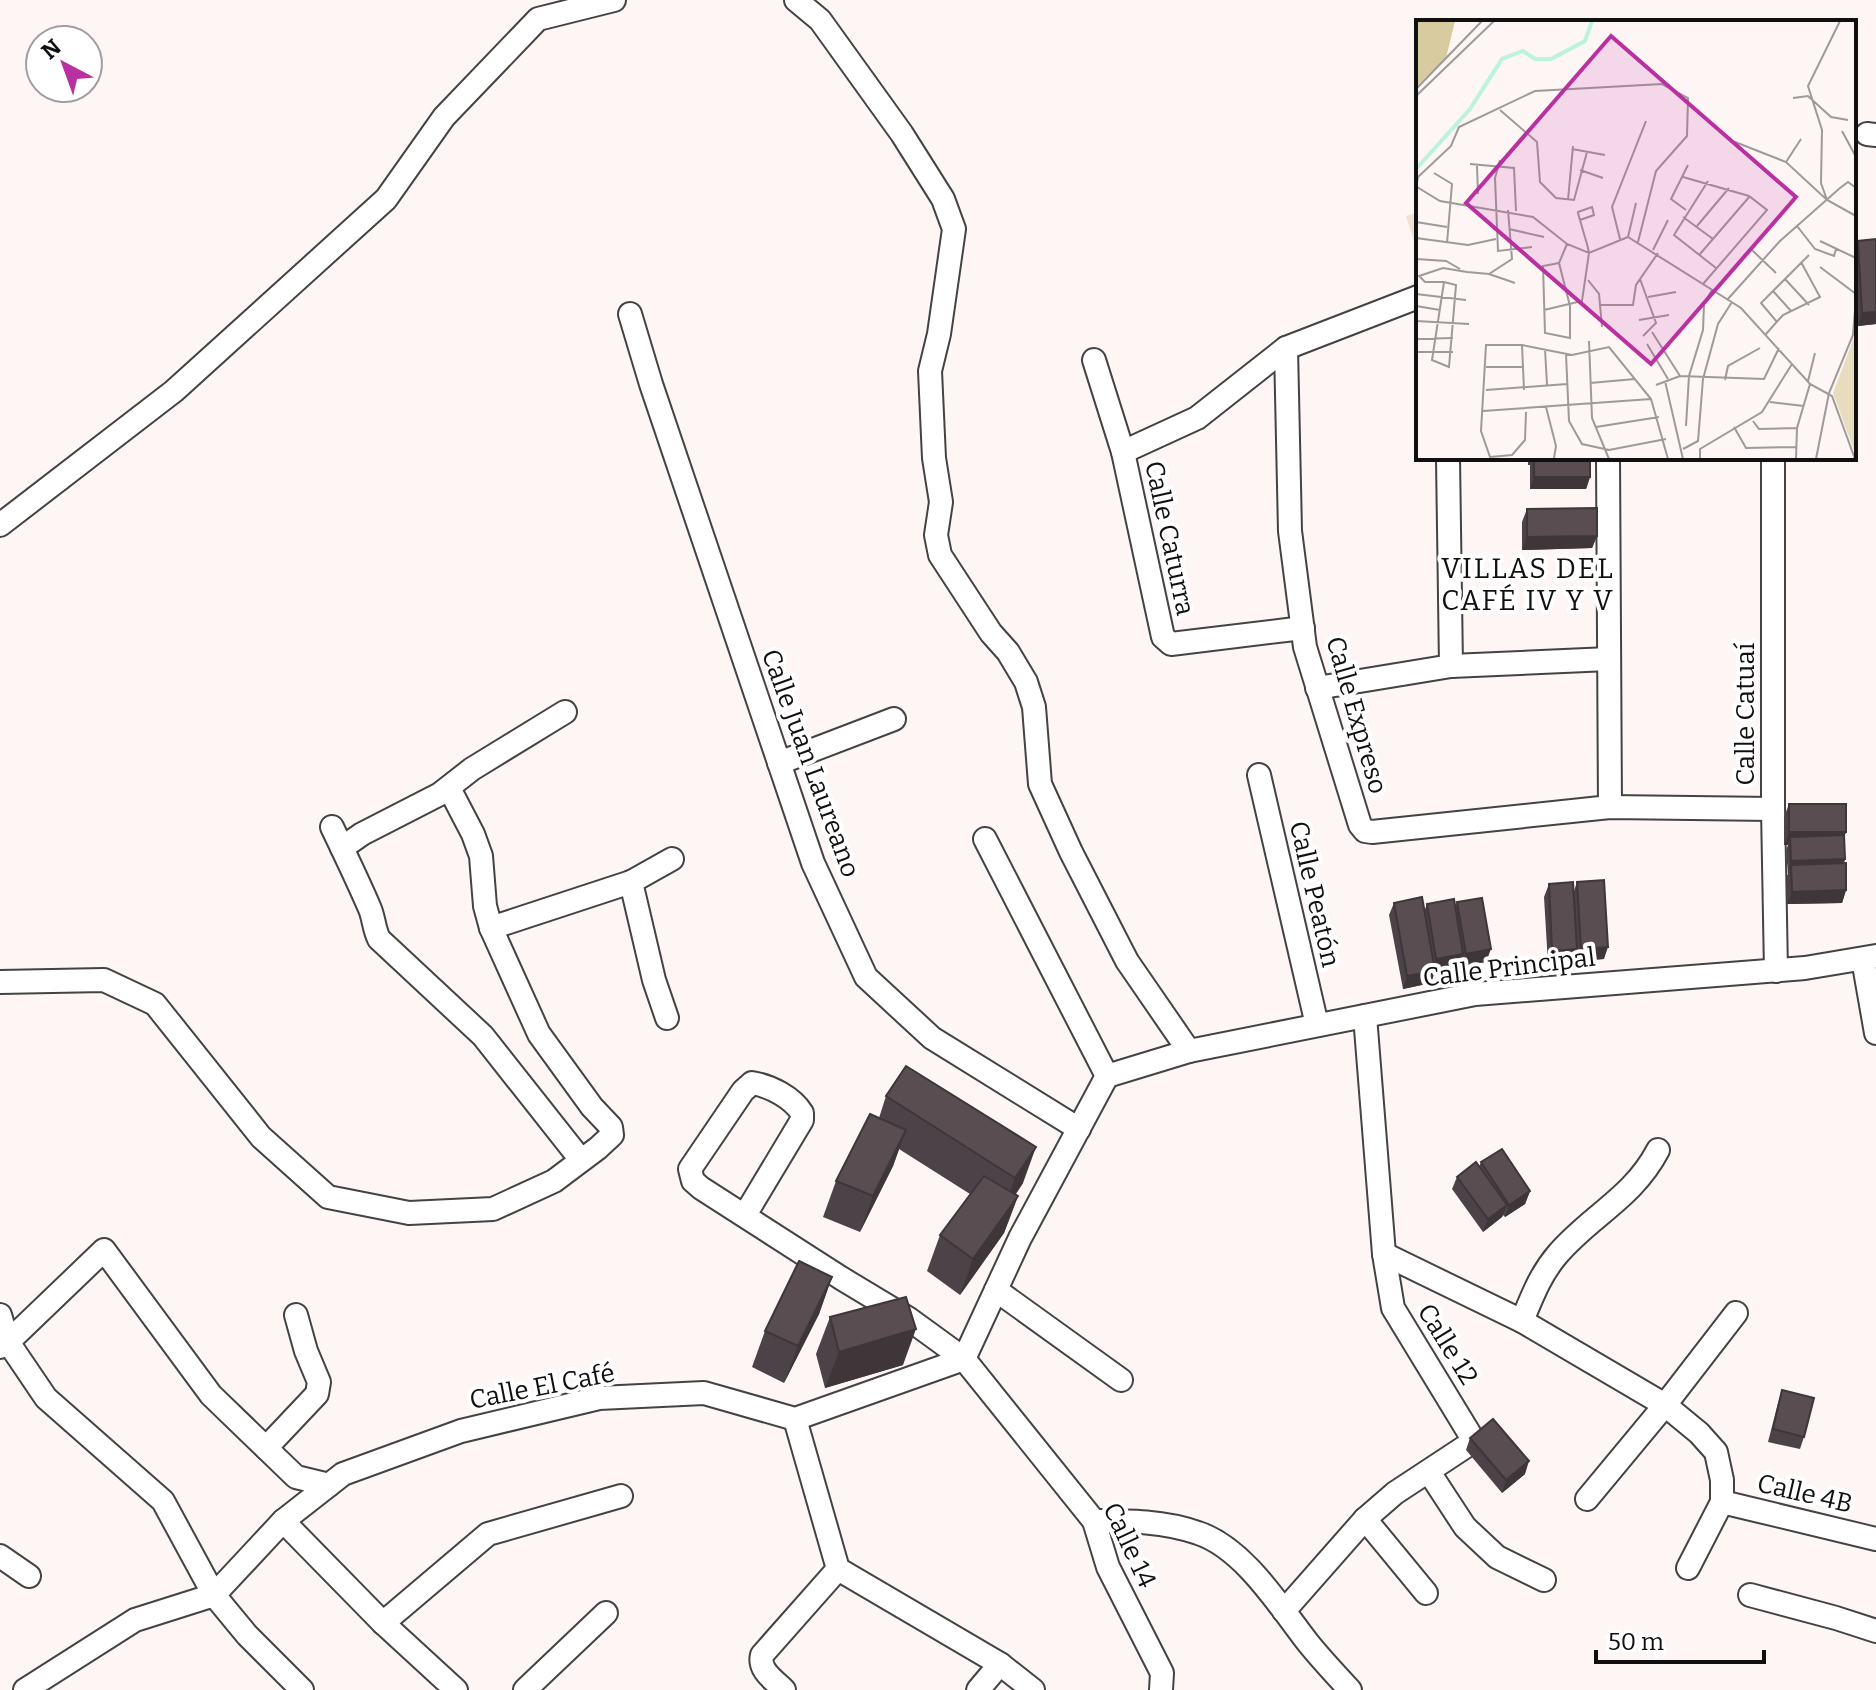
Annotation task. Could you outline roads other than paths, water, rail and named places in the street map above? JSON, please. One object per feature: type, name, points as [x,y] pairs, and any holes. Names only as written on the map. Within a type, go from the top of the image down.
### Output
[{"type":"street","points":[[0,525],[174,391],[386,199],[444,117],[538,19],[614,0]]},
{"type":"street","points":[[796,0],[820,20],[902,134],[947,209],[954,229],[939,334],[930,371],[934,458],[941,502],[936,535],[940,555],[1026,682],[1034,707],[1040,784],[1127,961],[1189,1051]]},
{"type":"street","points":[[1094,360],[1123,452],[1197,418],[1286,348],[1416,298]]},
{"type":"street","name":"Calle Juan Laureano","points":[[630,314],[813,863],[866,977],[932,1038],[1079,1129]]},
{"type":"street","name":"Calle Expreso","points":[[1286,348],[1290,531],[1305,647],[1360,825],[1365,831],[1610,807],[1773,809]]},
{"type":"street","name":"Calle Caturra","points":[[1123,452],[1166,641],[1171,644],[1303,628]]},
{"type":"street","points":[[1448,460],[1451,666]]},
{"type":"street","points":[[1608,460],[1610,807]]},
{"type":"street","name":"Calle Catuaí","points":[[1773,460],[1776,971]]},
{"type":"street","points":[[1317,688],[1451,666],[1609,659]]},
{"type":"street","points":[[342,848],[362,834],[440,794],[472,769],[565,712]]},
{"type":"street","points":[[779,763],[894,719]]},
{"type":"street","name":"Calle Peatón","points":[[1259,775],[1317,1025]]},
{"type":"street","points":[[0,982],[104,980],[155,1004],[261,1137],[328,1197],[409,1213],[493,1209],[554,1181],[612,1135],[611,1127],[592,1107],[539,1034],[491,928],[485,906],[481,856],[449,788]]},
{"type":"street","points":[[332,827],[363,892],[379,939],[483,1036],[581,1160]]},
{"type":"street","points":[[985,839],[1107,1076],[1020,1238],[964,1359],[795,1419],[838,1569],[1000,1664],[1033,1690]]},
{"type":"street","points":[[491,928],[631,882],[672,859]]},
{"type":"street","points":[[631,882],[654,980],[667,1018]]},
{"type":"street","points":[[1870,958],[1876,1033]]},
{"type":"street","name":"Calle Principal","points":[[1107,1076],[1189,1051],[1475,994],[1776,971],[1870,958]]},
{"type":"street","name":"Calle 12","points":[[1284,1611],[1365,1519],[1395,1493],[1474,1441],[1393,1308],[1384,1254],[1365,1016]]},
{"type":"street","name":"Calle 14","points":[[745,1215],[802,1120],[796,1103],[763,1085],[752,1083],[743,1091],[690,1169],[693,1181],[841,1278],[909,1319],[964,1359],[1094,1521],[1108,1567],[1162,1673],[1161,1690]]},
{"type":"street","points":[[1522,1321],[1539,1279],[1559,1253],[1623,1197],[1651,1164],[1658,1150]]},
{"type":"street","points":[[4,1344],[104,1250],[211,1395],[296,1477],[329,1485]]},
{"type":"street","points":[[1384,1254],[1522,1321],[1665,1405],[1699,1433],[1716,1452],[1722,1480],[1722,1502],[1688,1568]]},
{"type":"street","points":[[996,1290],[1121,1380]]},
{"type":"street","points":[[1587,1499],[1736,1313]]},
{"type":"street","points":[[0,1315],[4,1344],[46,1398],[163,1501],[214,1595],[247,1635],[302,1690]]},
{"type":"street","points":[[266,1448],[319,1389],[296,1315]]},
{"type":"street","name":"Calle El Café","points":[[25,1690],[135,1620],[214,1595],[283,1521],[343,1474],[461,1431],[599,1398],[704,1393],[795,1419]]},
{"type":"street","points":[[1429,1472],[1465,1527],[1497,1557],[1544,1580]]},
{"type":"street","points":[[383,1623],[488,1534],[621,1496]]},
{"type":"street","name":"Calle 4B","points":[[1722,1502],[1876,1539]]},
{"type":"street","points":[[1365,1519],[1426,1593]]},
{"type":"street","points":[[283,1521],[383,1623],[456,1690]]},
{"type":"street","points":[[1094,1521],[1136,1521],[1173,1526],[1200,1533],[1224,1547],[1249,1570],[1350,1690]]},
{"type":"street","points":[[0,1556],[29,1576]]},
{"type":"street","points":[[784,1690],[761,1666],[762,1655],[838,1569]]},
{"type":"street","points":[[1750,1595],[1876,1631]]},
{"type":"street","points":[[525,1690],[606,1613]]},
{"type":"street","points":[[978,1690],[1000,1664]]},
{"type":"district","name":"VILLAS DEL CAFÉ IV Y V","points":[[1528,584]]}]
